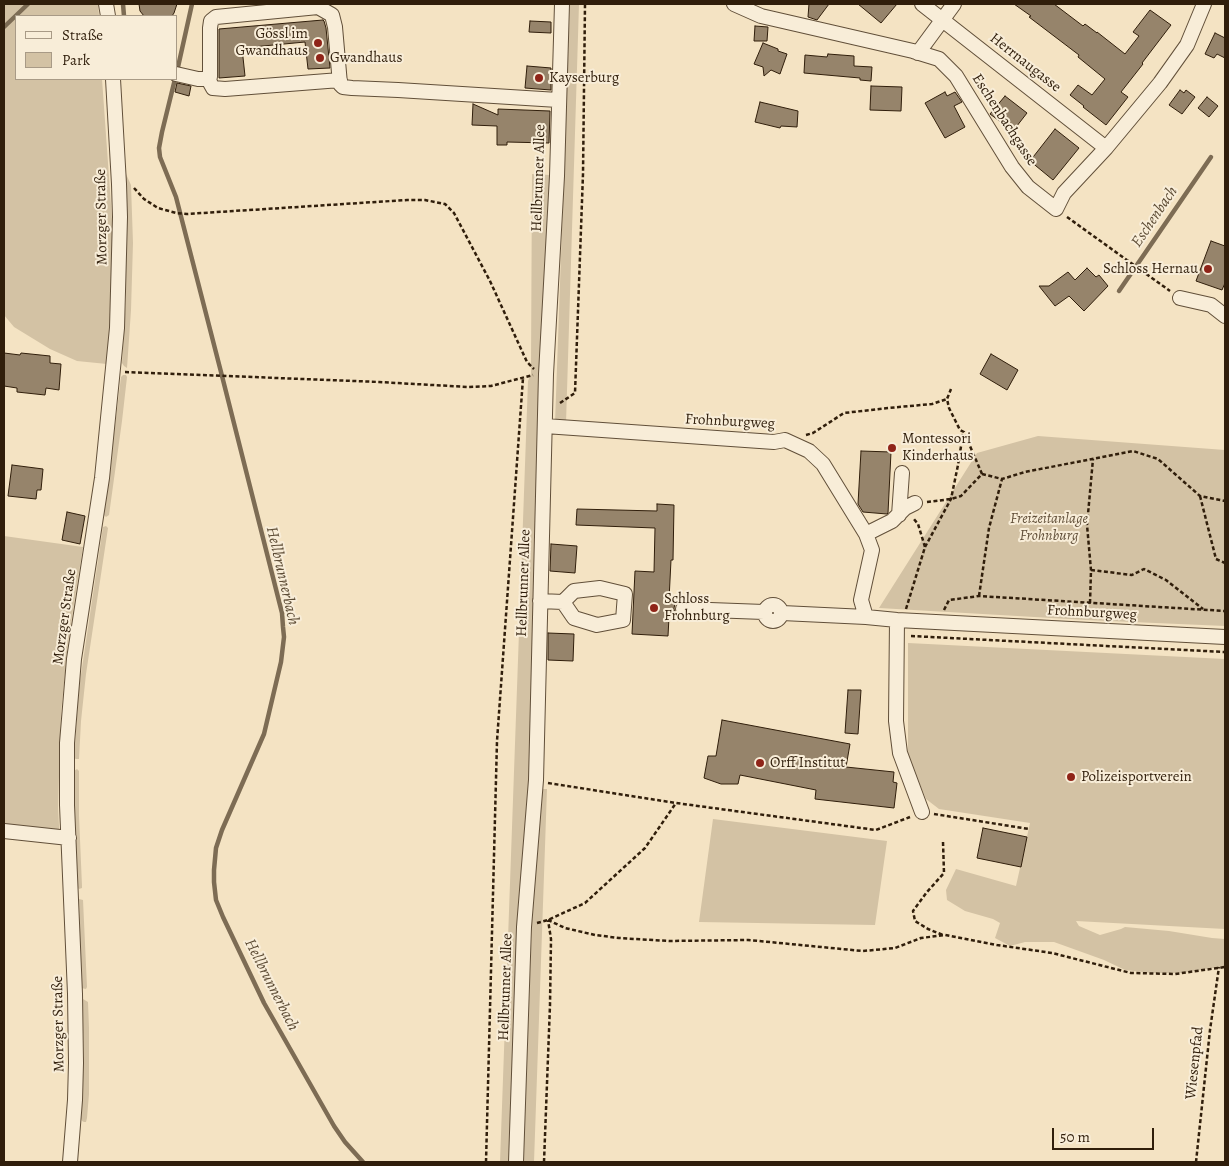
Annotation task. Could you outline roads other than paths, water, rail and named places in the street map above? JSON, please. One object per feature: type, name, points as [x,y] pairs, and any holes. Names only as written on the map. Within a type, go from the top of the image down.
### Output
[{"type":"street","name":"Hellbrunner Allee","points":[[516,1162],[524,927],[536,780],[546,374],[557,176],[562,4]]},
{"type":"street","name":"Eschenbachgasse","points":[[734,4],[761,16],[939,59],[956,76],[1012,167],[1028,187],[1056,209],[1064,193],[1106,148]]},
{"type":"street","name":"Herrnaugasse","points":[[922,4],[1106,148]]},
{"type":"street","points":[[918,53],[954,4]]},
{"type":"street","points":[[1106,148],[1160,83],[1188,45],[1204,4]]},
{"type":"street","points":[[208,79],[210,77],[210,28],[211,21],[216,17],[318,7],[332,15],[341,85],[352,88],[558,100]]},
{"type":"street","points":[[178,74],[208,79]]},
{"type":"street","points":[[208,79],[213,88],[225,89],[340,80]]},
{"type":"street","name":"Morzger Straße","points":[[70,1162],[76,1064],[67,805],[68,743],[74,659],[102,478],[118,328],[120,217],[113,80]]},
{"type":"street","points":[[1180,298],[1211,305],[1225,316]]},
{"type":"street","name":"Frohnburgweg","points":[[546,419],[774,442],[785,440],[809,451],[823,464],[866,534],[872,550],[860,600],[866,617],[1225,637]]},
{"type":"street","points":[[866,534],[892,520],[906,509],[902,473]]},
{"type":"street","points":[[540,601],[563,602]]},
{"type":"street","points":[[683,609],[764,612],[767,606],[774,604],[780,607],[782,613],[866,617]]},
{"type":"street","points":[[901,620],[897,636],[896,721],[900,753],[922,812]]},
{"type":"street","points":[[4,831],[69,838]]},
{"type":"waterway","points":[[17,15],[28,4]]},
{"type":"waterway","points":[[123,4],[124,15]]},
{"type":"waterway","name":"Hellbrunnerbach","points":[[178,67],[192,4]]},
{"type":"waterway","points":[[4,27],[15,16]]},
{"type":"waterway","name":"Hellbrunnerbach","points":[[175,80],[162,132],[159,148],[160,157],[176,197],[282,613],[284,637],[281,662],[264,734],[216,848],[214,870],[216,900],[264,1003],[334,1126],[363,1162]]},
{"type":"waterway","name":"Eschenbach","points":[[1119,291],[1211,157]]},
{"type":"place","name":"Gössl im Gwandhaus","points":[[318,43]]},
{"type":"place","name":"Gwandhaus","points":[[320,58]]},
{"type":"place","name":"Kayserburg","points":[[539,78]]},
{"type":"place","name":"Schloss Hernau","points":[[1208,269]]},
{"type":"place","name":"Montessori Kinderhaus","points":[[892,448]]},
{"type":"place","name":"Schloss Frohnburg","points":[[654,608]]},
{"type":"place","name":"Orff Institut","points":[[760,763]]},
{"type":"place","name":"Polizeisportverein","points":[[1071,777]]},
{"type":"park label","name":"Freizeitanlage Frohnburg","points":[[1049,528]]}]
